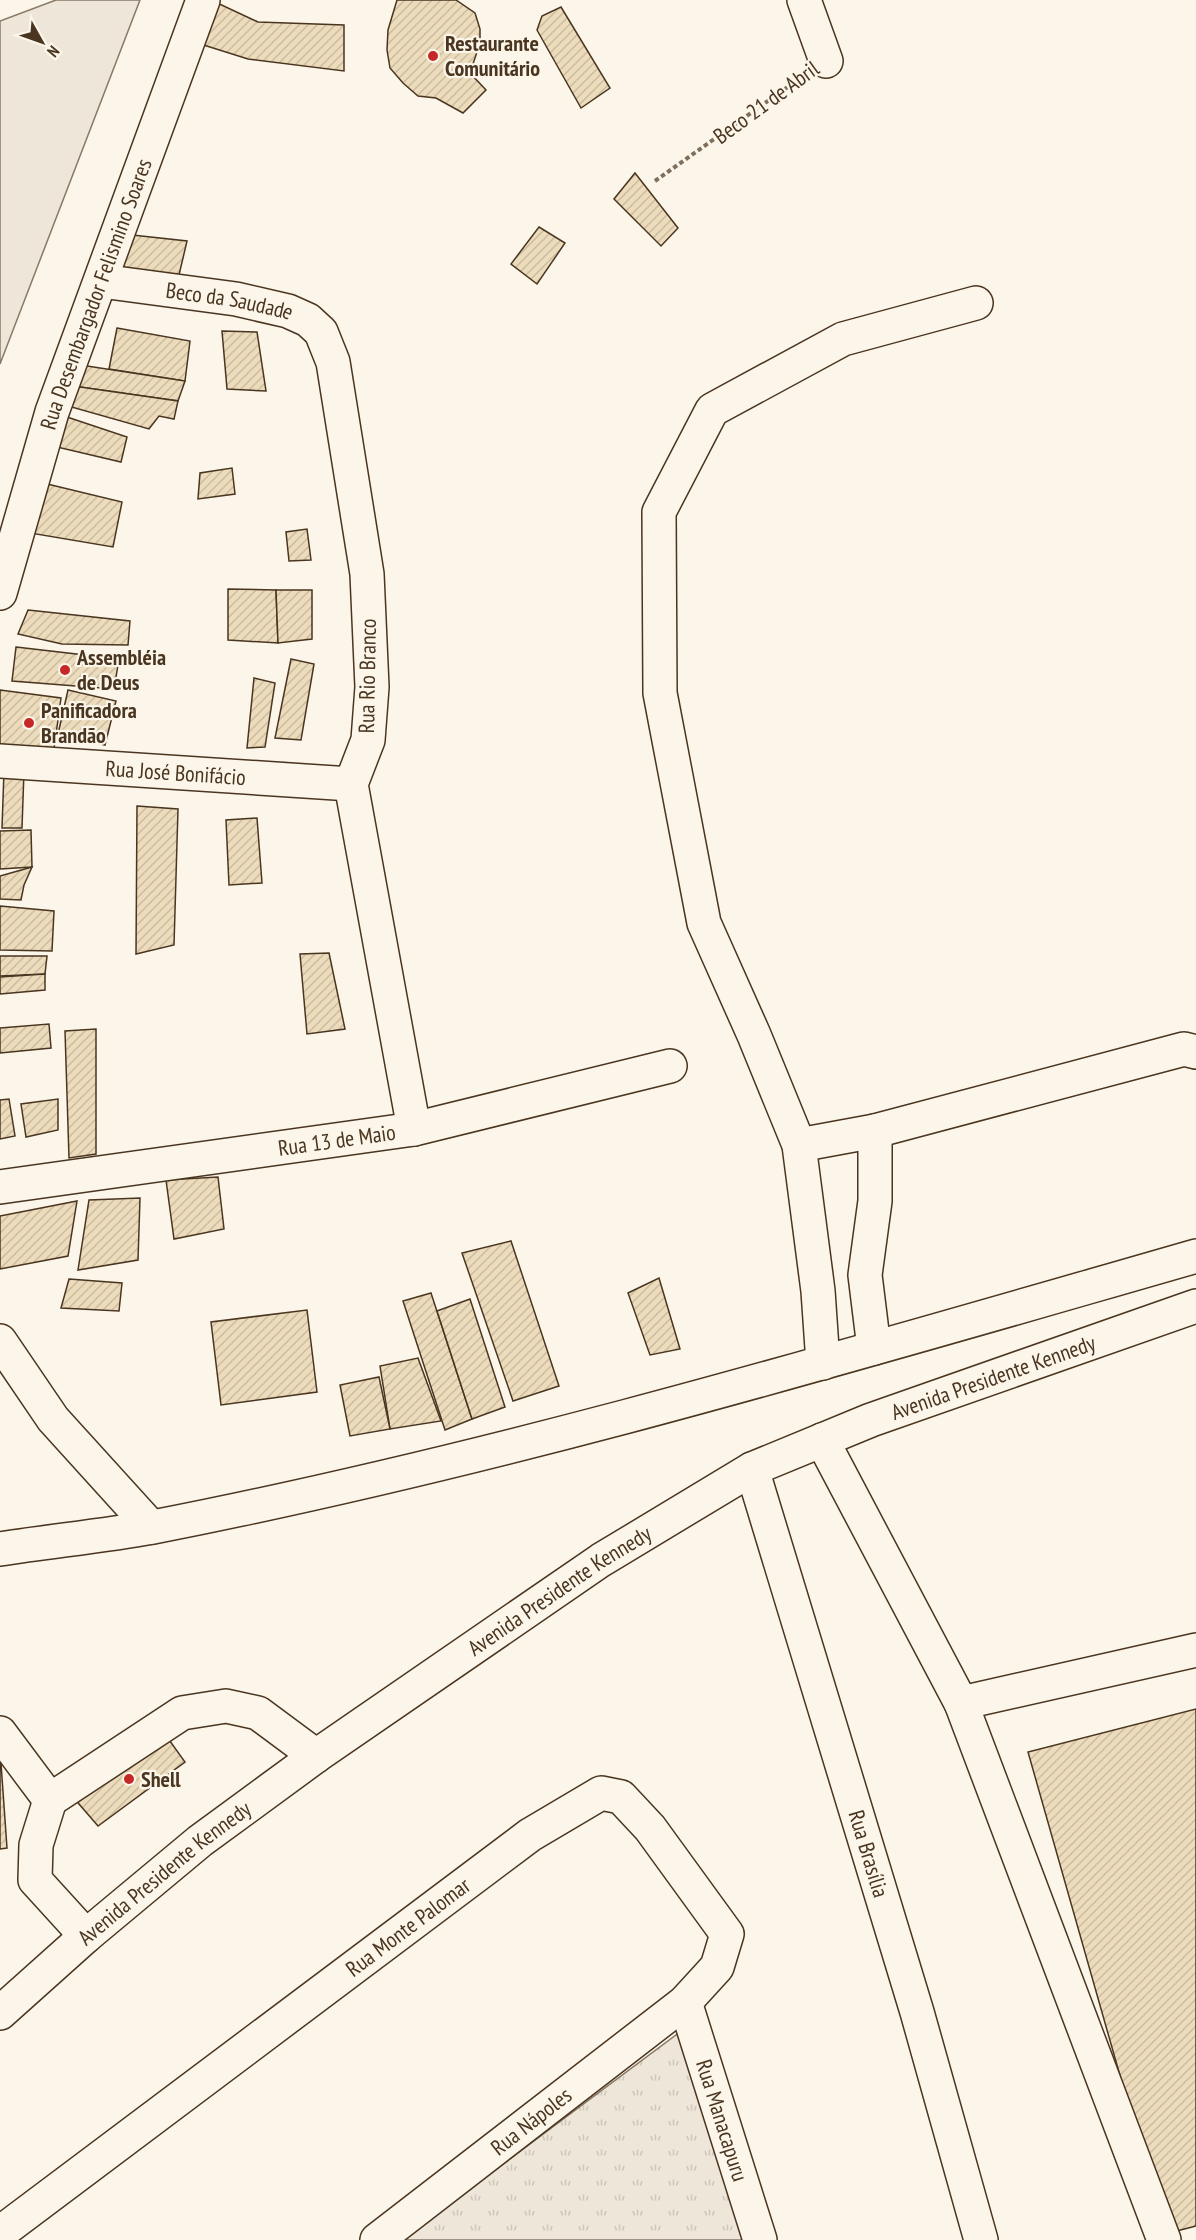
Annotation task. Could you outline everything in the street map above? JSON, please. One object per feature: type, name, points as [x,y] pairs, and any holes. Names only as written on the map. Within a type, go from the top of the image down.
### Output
[{"type":"street","name":"Rua Desembargador Felismino Soares","points":[[0,593],[52,412],[203,0]]},
{"type":"street","name":"Beco 21 de Abril","points":[[804,0],[826,61]]},
{"type":"street","name":"Beco da Saudade","points":[[101,280],[236,299],[288,311],[308,320],[321,332],[333,362]]},
{"type":"street","points":[[823,1363],[818,1291],[799,1145],[754,1035],[704,923],[660,693],[659,512],[712,410],[843,339],[976,303]]},
{"type":"street","name":"Rua Rio Branco","points":[[333,362],[366,574],[371,676],[368,740],[351,784]]},
{"type":"street","name":"Rua José Bonifácio","points":[[0,761],[351,784]]},
{"type":"street","points":[[351,784],[414,1129]]},
{"type":"street","points":[[799,1145],[875,1131],[1184,1049],[1196,1052]]},
{"type":"street","name":"Rua 13 de Maio","points":[[0,1186],[414,1129],[670,1066]]},
{"type":"street","points":[[874,1348],[865,1275],[874,1201],[875,1131]]},
{"type":"street","points":[[0,1549],[151,1527],[531,1443],[688,1402],[1196,1256]]},
{"type":"street","name":"Avenida Presidente Kennedy","points":[[0,2013],[86,1936],[200,1840],[316,1756],[601,1560],[752,1469],[871,1420],[1196,1306]]},
{"type":"street","points":[[0,1341],[53,1419],[151,1527]]},
{"type":"street","points":[[822,1440],[961,1703],[1164,2240]]},
{"type":"street","name":"Rua Brasília","points":[[752,1469],[917,2012],[981,2240]]},
{"type":"street","points":[[961,1703],[1196,1650]]},
{"type":"street","points":[[86,1936],[35,1880],[36,1845],[50,1800],[182,1713],[226,1706],[258,1713],[316,1756]]},
{"type":"street","points":[[0,1734],[50,1800]]},
{"type":"street","name":"Rua Monte Palomar","points":[[0,2233],[530,1835],[601,1793],[621,1797],[650,1828],[727,1934],[717,1967],[685,2002]]},
{"type":"street","name":"Rua Nápoles","points":[[377,2240],[685,2002]]},
{"type":"street","name":"Rua Manacapuru","points":[[685,2002],[760,2240]]},
{"type":"path","name":"Beco 21 de Abril","points":[[655,181],[826,61]]},
{"type":"green space","points":[[56,0],[140,0],[0,364],[0,21]]},
{"type":"green space","points":[[680,2032],[746,2240],[401,2240]]},
{"type":"building","points":[[211,0],[258,22],[344,25],[344,71],[248,59],[194,42]]},
{"type":"building","name":"Restaurante Comunitário","points":[[397,0],[456,0],[475,13],[480,29],[480,43],[470,73],[486,90],[463,113],[436,98],[418,96],[390,68],[387,50],[388,30]]},
{"type":"building","points":[[561,7],[610,88],[581,108],[537,30],[542,16]]},
{"type":"building","points":[[635,173],[678,228],[661,246],[614,199]]},
{"type":"building","points":[[539,227],[565,243],[537,284],[511,264]]},
{"type":"building","points":[[123,234],[187,241],[179,275],[111,267]]},
{"type":"building","points":[[117,328],[190,341],[185,381],[109,369]]},
{"type":"building","points":[[222,331],[257,332],[266,391],[227,389]]},
{"type":"building","points":[[74,364],[185,381],[178,401],[66,385]]},
{"type":"building","points":[[66,385],[178,401],[174,419],[159,416],[149,429],[61,404]]},
{"type":"building","points":[[67,417],[127,437],[121,462],[57,447]]},
{"type":"building","points":[[232,468],[235,494],[198,499],[200,473]]},
{"type":"building","points":[[39,482],[122,502],[113,547],[30,533]]},
{"type":"building","points":[[307,529],[311,560],[289,561],[286,532]]},
{"type":"building","points":[[228,589],[276,590],[278,643],[228,640]]},
{"type":"building","points":[[276,590],[312,590],[312,639],[278,643]]},
{"type":"building","points":[[28,610],[130,621],[128,645],[62,644],[18,634]]},
{"type":"building","name":"Assembléia de Deus","points":[[16,647],[119,659],[114,689],[12,681]]},
{"type":"building","points":[[291,659],[314,664],[301,740],[275,738]]},
{"type":"building","points":[[254,678],[275,683],[265,747],[247,748]]},
{"type":"building","name":"Panificadora Brandão","points":[[0,690],[61,698],[53,756],[0,748]]},
{"type":"building","points":[[68,690],[116,701],[105,745],[58,734]]},
{"type":"building","points":[[4,771],[24,771],[22,828],[2,828]]},
{"type":"building","points":[[137,806],[178,809],[174,945],[136,954]]},
{"type":"building","points":[[257,818],[262,883],[229,885],[226,820]]},
{"type":"building","points":[[31,830],[32,867],[0,869],[0,831]]},
{"type":"building","points":[[32,867],[24,885],[21,900],[0,899],[0,876]]},
{"type":"building","points":[[0,906],[54,911],[52,951],[0,950]]},
{"type":"building","points":[[329,953],[345,1029],[307,1034],[300,954]]},
{"type":"building","points":[[0,956],[47,956],[45,974],[0,976]]},
{"type":"building","points":[[45,974],[45,990],[0,994],[0,977]]},
{"type":"building","points":[[49,1024],[51,1048],[0,1053],[0,1028]]},
{"type":"building","points":[[96,1029],[96,1154],[69,1158],[65,1031]]},
{"type":"building","points":[[9,1099],[15,1136],[0,1139],[0,1100]]},
{"type":"building","points":[[58,1099],[58,1130],[26,1137],[21,1104]]},
{"type":"building","points":[[218,1177],[224,1229],[174,1239],[166,1180]]},
{"type":"building","points":[[140,1198],[138,1260],[78,1270],[89,1200]]},
{"type":"building","points":[[77,1201],[68,1256],[0,1269],[0,1216]]},
{"type":"building","points":[[511,1241],[559,1386],[513,1401],[462,1253]]},
{"type":"building","points":[[659,1278],[680,1349],[650,1355],[628,1293]]},
{"type":"building","points":[[69,1279],[122,1283],[119,1311],[61,1308]]},
{"type":"building","points":[[431,1293],[472,1419],[445,1430],[403,1301]]},
{"type":"building","points":[[470,1299],[505,1407],[472,1419],[437,1311]]},
{"type":"building","points":[[307,1310],[317,1392],[221,1405],[211,1322]]},
{"type":"building","points":[[418,1358],[441,1421],[390,1429],[380,1366]]},
{"type":"building","points":[[379,1377],[390,1429],[350,1436],[340,1385]]},
{"type":"building","points":[[1196,1709],[1196,2226],[1165,2234],[1028,1752]]},
{"type":"building","name":"Shell","points":[[162,1730],[185,1762],[98,1826],[73,1797]]},
{"type":"building","points":[[0,1749],[7,1848],[0,1849]]},
{"type":"place","name":"Restaurante Comunitário","points":[[433,56]]},
{"type":"place","name":"Assembléia de Deus","points":[[65,670]]},
{"type":"place","name":"Panificadora Brandão","points":[[29,723]]},
{"type":"place","name":"Shell","points":[[129,1779]]}]
